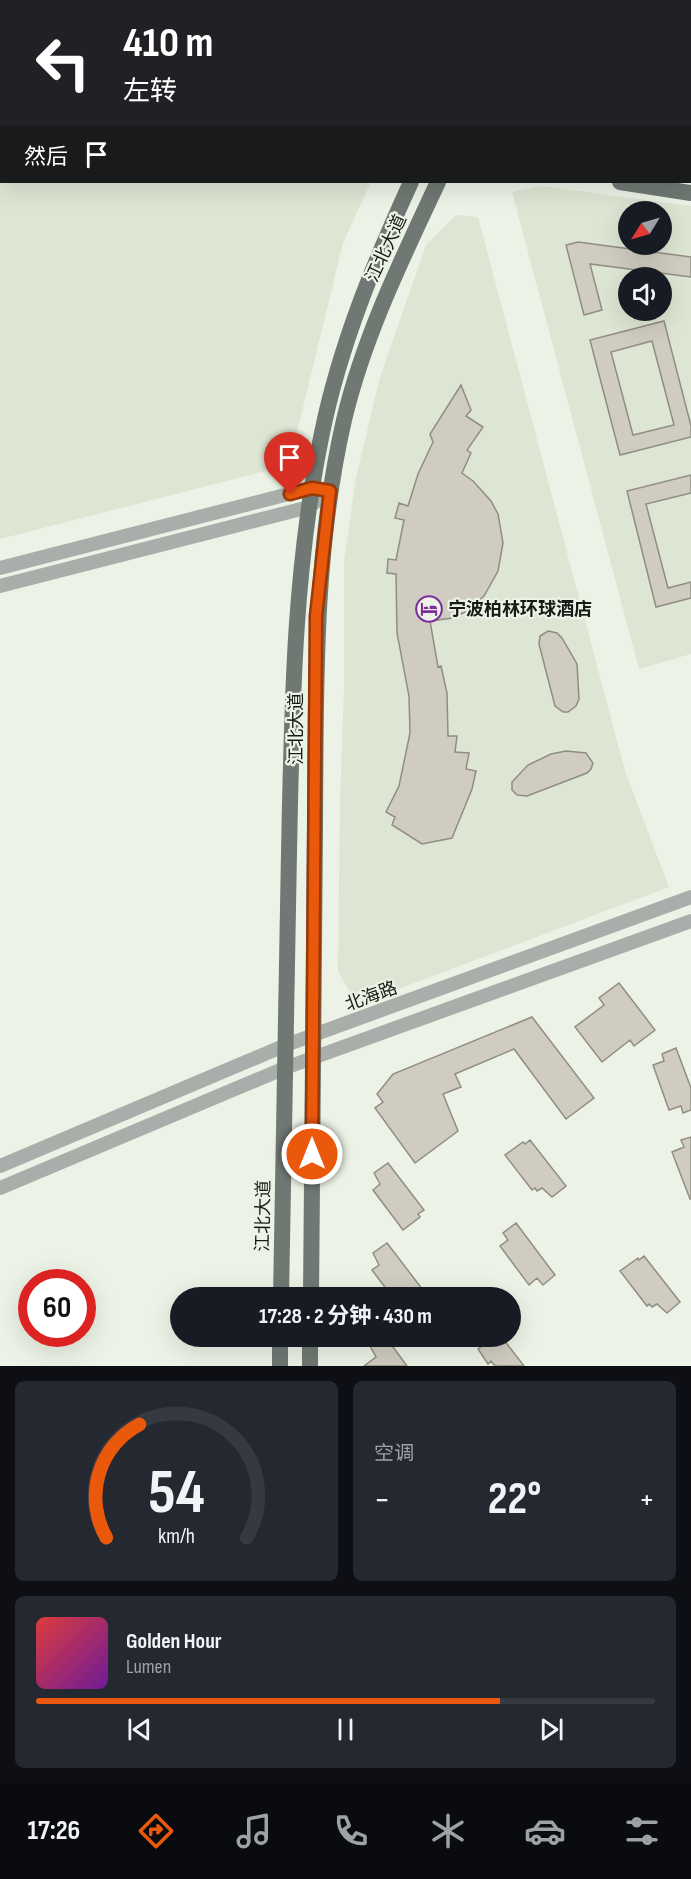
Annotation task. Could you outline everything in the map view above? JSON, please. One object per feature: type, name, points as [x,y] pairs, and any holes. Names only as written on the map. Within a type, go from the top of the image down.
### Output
[{"type":"main road","name":"江北大道","points":[[281,1287],[292,693],[301,553],[321,434],[343,351],[376,261],[411,183]]},
{"type":"main road","name":"江北大道","points":[[311,1287],[316,616],[330,491],[344,419],[360,364],[384,296],[438,183]]},
{"type":"main road","points":[[626,183],[691,193]]},
{"type":"main road","points":[[280,1347],[280,1366]]},
{"type":"main road","points":[[310,1347],[310,1366]]},
{"type":"street","points":[[0,568],[312,488],[330,491]]},
{"type":"street","points":[[0,586],[309,507],[330,491]]},
{"type":"street","name":"北海路","points":[[0,1166],[286,1045],[691,897]]},
{"type":"street","points":[[0,1188],[285,1068],[691,921]]},
{"type":"shaded area","points":[[0,183],[371,183],[343,243],[289,465],[0,539]]},
{"type":"shaded area","points":[[540,186],[653,201],[618,201],[618,255],[672,255],[672,203],[691,206],[691,654],[639,669],[512,192]]},
{"type":"shaded area","points":[[456,215],[478,217],[625,771],[669,887],[372,999],[361,999],[349,991],[338,971],[344,689],[344,562],[356,478],[380,377],[426,245]]},
{"type":"building","points":[[578,242],[618,247],[618,255],[672,254],[691,257],[691,277],[672,275],[672,267],[618,268],[590,264],[602,310],[584,315],[566,245]]},
{"type":"building","points":[[664,321],[691,426],[691,437],[620,455],[590,340]],"holes":[[[652,341],[674,425],[633,435],[611,352]]]},
{"type":"building","points":[[461,385],[471,410],[466,416],[483,427],[467,450],[471,453],[462,473],[473,481],[491,501],[498,514],[503,543],[498,571],[484,596],[465,612],[453,618],[430,621],[438,667],[441,666],[447,693],[448,736],[457,736],[455,752],[469,753],[466,769],[476,771],[472,789],[452,838],[422,844],[392,825],[395,817],[386,812],[399,786],[410,733],[409,696],[397,633],[396,574],[387,573],[388,559],[396,560],[404,520],[395,518],[399,503],[408,506],[418,474],[433,442],[430,434]]},
{"type":"building","points":[[691,475],[691,493],[646,504],[668,588],[691,582],[691,598],[656,607],[627,491]]},
{"type":"building","points":[[548,631],[557,633],[562,638],[577,664],[579,699],[576,706],[568,712],[563,712],[555,706],[539,644],[540,636]]},
{"type":"building","points":[[566,751],[586,753],[593,763],[591,769],[587,773],[527,796],[517,795],[512,790],[512,782],[528,765],[551,754]]},
{"type":"building","points":[[619,983],[655,1030],[634,1046],[630,1040],[602,1062],[575,1027],[604,1005],[599,998]]},
{"type":"building","points":[[532,1017],[594,1098],[566,1119],[514,1049],[455,1074],[461,1087],[443,1094],[458,1131],[415,1163],[375,1108],[383,1102],[377,1094],[393,1074]]},
{"type":"building","points":[[676,1048],[691,1088],[691,1110],[683,1113],[681,1106],[669,1110],[653,1065],[664,1061],[662,1054]]},
{"type":"building","points":[[691,1137],[690,1199],[672,1152],[684,1147],[681,1140]]},
{"type":"building","points":[[530,1140],[566,1186],[552,1197],[542,1188],[537,1191],[535,1188],[532,1190],[505,1155],[523,1142],[525,1144]]},
{"type":"building","points":[[388,1163],[424,1210],[418,1214],[420,1217],[403,1230],[373,1190],[380,1184],[374,1173]]},
{"type":"building","points":[[516,1223],[555,1275],[543,1285],[537,1278],[529,1285],[500,1246],[508,1240],[503,1233]]},
{"type":"building","points":[[387,1243],[421,1287],[385,1287],[372,1270],[379,1265],[373,1253]]},
{"type":"building","points":[[644,1256],[680,1302],[667,1313],[657,1304],[652,1307],[649,1304],[647,1306],[620,1271]]},
{"type":"building","points":[[371,1347],[393,1347],[407,1366],[364,1366],[376,1357]]},
{"type":"building","points":[[481,1347],[509,1347],[524,1366],[495,1366],[491,1361],[488,1364],[478,1349]]},
{"type":"place","name":"宁波柏林环球酒店","points":[[429,609]]},
{"type":"route","points":[[290,494],[312,488],[330,491],[316,616],[312,1154]]}]
